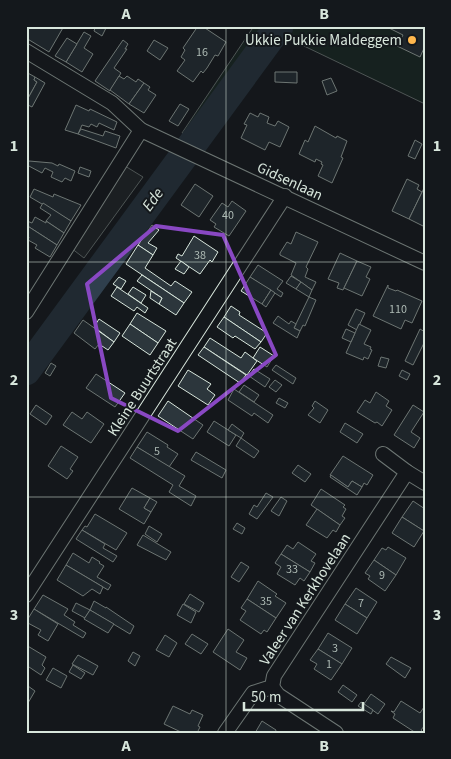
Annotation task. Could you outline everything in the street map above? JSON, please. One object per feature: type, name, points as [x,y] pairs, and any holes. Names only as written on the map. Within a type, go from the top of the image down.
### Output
[{"type":"street","name":"Gidsenlaan","points":[[26,51],[112,104],[142,130],[425,263]]},
{"type":"street","points":[[26,312],[142,130]]},
{"type":"street","name":"Kleine Buurtstraat","points":[[26,595],[285,196]]},
{"type":"street","points":[[383,454],[406,472],[425,483]]},
{"type":"street","name":"Valeer van Kerkhovelaan","points":[[225,733],[253,692],[272,687],[274,676],[406,472]]},
{"type":"street","points":[[272,687],[278,695],[336,733]]},
{"type":"highlighted area","points":[[156,226],[223,235],[276,355],[178,431],[111,398],[87,284]]},
{"type":"green space","points":[[254,26],[425,26],[425,104],[281,35],[195,142],[182,133]]},
{"type":"shaded area","points":[[125,166],[143,177],[84,258],[71,248]]},
{"type":"building","points":[[26,26],[64,26],[49,52],[26,38]]},
{"type":"building","points":[[91,26],[107,26],[102,36],[94,31],[95,28]]},
{"type":"building","points":[[198,26],[202,26],[226,42],[218,56],[215,55],[203,73],[201,71],[193,82],[177,71],[185,60],[181,57],[185,50],[183,48]]},
{"type":"building","name":"Ukkie Pukkie Maldeggem","points":[[385,26],[425,26],[425,46],[420,57],[397,46],[403,35]]},
{"type":"building","points":[[84,32],[91,36],[84,48],[93,54],[82,72],[66,62]]},
{"type":"building","points":[[67,38],[77,44],[66,62],[55,56]]},
{"type":"building","points":[[123,40],[128,44],[125,49],[127,49],[114,68],[121,73],[110,91],[95,81]]},
{"type":"building","points":[[154,40],[168,48],[160,60],[147,51]]},
{"type":"building","points":[[26,72],[35,77],[34,80],[37,82],[26,102]]},
{"type":"building","points":[[275,72],[297,72],[297,83],[275,82]]},
{"type":"building","points":[[119,76],[124,79],[127,76],[136,82],[138,79],[144,83],[129,104],[110,90]]},
{"type":"building","points":[[35,77],[45,83],[32,107],[26,104],[26,102],[37,82],[34,80]]},
{"type":"building","points":[[331,78],[337,91],[327,95],[322,81]]},
{"type":"building","points":[[144,83],[150,87],[148,90],[156,95],[144,113],[129,104]]},
{"type":"building","points":[[180,104],[189,109],[178,126],[169,121]]},
{"type":"building","points":[[76,105],[89,111],[90,109],[117,122],[114,130],[99,123],[97,127],[91,124],[89,127],[82,125],[78,134],[65,130]]},
{"type":"building","points":[[250,113],[258,117],[260,113],[269,117],[267,123],[275,126],[278,121],[289,127],[280,147],[269,142],[265,150],[241,138],[247,125],[244,124]]},
{"type":"building","points":[[315,126],[336,138],[337,136],[347,141],[341,157],[343,158],[332,183],[318,176],[323,165],[321,164],[322,162],[316,159],[315,162],[299,154],[305,140],[308,142]]},
{"type":"building","points":[[81,129],[103,136],[105,131],[120,136],[116,148],[78,134]]},
{"type":"building","points":[[415,140],[422,144],[415,159],[408,156]]},
{"type":"building","points":[[29,161],[52,163],[58,166],[59,164],[75,171],[71,181],[65,178],[62,182],[51,177],[53,172],[45,168],[42,173],[27,165]]},
{"type":"building","points":[[80,167],[91,171],[89,177],[78,173]]},
{"type":"building","points":[[407,179],[419,185],[417,189],[422,192],[409,219],[392,211]]},
{"type":"building","points":[[195,184],[213,196],[199,217],[181,205]]},
{"type":"building","points":[[425,186],[425,227],[409,219]]},
{"type":"building","points":[[34,189],[53,197],[54,194],[81,205],[71,221],[30,197]]},
{"type":"building","points":[[232,201],[246,211],[229,236],[214,227],[216,224],[210,220],[222,203],[228,207]]},
{"type":"building","points":[[43,203],[71,221],[64,233],[46,221],[51,215],[40,208]]},
{"type":"building","points":[[35,217],[46,223],[46,221],[64,233],[57,245],[26,225],[27,221],[32,223]]},
{"type":"building","points":[[26,225],[57,245],[50,257],[35,248],[37,245],[28,240]]},
{"type":"building","points":[[152,225],[159,230],[148,243],[157,248],[153,255],[138,245]]},
{"type":"building","points":[[296,232],[318,242],[306,267],[308,269],[305,277],[316,282],[312,290],[291,275],[296,263],[280,255],[287,242],[291,244]]},
{"type":"building","points":[[194,236],[218,252],[212,262],[210,260],[200,274],[176,258],[178,254],[182,256]]},
{"type":"building","points":[[138,245],[153,255],[145,268],[171,286],[175,281],[192,292],[184,303],[126,264]]},
{"type":"building","points":[[340,253],[357,261],[343,290],[337,288],[339,283],[328,279]]},
{"type":"building","points":[[181,261],[189,267],[184,274],[175,269]]},
{"type":"building","points":[[357,261],[371,267],[366,277],[370,279],[362,296],[344,288]]},
{"type":"building","points":[[258,265],[283,281],[277,289],[283,293],[281,297],[250,277]]},
{"type":"building","points":[[142,275],[184,303],[176,315],[159,304],[162,298],[137,281]]},
{"type":"building","points":[[291,276],[301,282],[296,289],[286,283]]},
{"type":"building","points":[[119,277],[126,281],[121,289],[113,284]]},
{"type":"building","points":[[250,277],[271,290],[262,304],[241,291]]},
{"type":"building","points":[[301,282],[312,290],[309,297],[296,289]]},
{"type":"building","points":[[388,285],[388,288],[422,301],[412,323],[405,320],[401,329],[373,316]]},
{"type":"building","points":[[117,287],[148,308],[145,313],[137,307],[134,311],[111,296]]},
{"type":"building","points":[[133,287],[146,295],[141,303],[128,294]]},
{"type":"building","points":[[271,290],[275,293],[266,307],[262,304]]},
{"type":"building","points":[[151,291],[162,298],[159,304],[150,298]]},
{"type":"building","points":[[309,297],[316,300],[305,326],[303,325],[300,331],[294,328]]},
{"type":"building","points":[[231,306],[240,312],[239,315],[267,333],[261,342],[224,317]]},
{"type":"building","points":[[356,309],[365,313],[357,330],[348,325]]},
{"type":"building","points":[[137,313],[166,331],[158,343],[130,324]]},
{"type":"building","points":[[278,316],[289,324],[291,321],[296,324],[294,328],[300,331],[297,338],[273,323]]},
{"type":"building","points":[[224,317],[261,342],[255,349],[235,336],[233,338],[217,327]]},
{"type":"building","points":[[99,319],[120,333],[114,342],[94,327]]},
{"type":"building","points":[[83,320],[114,342],[108,350],[99,344],[95,349],[74,333]]},
{"type":"building","points":[[130,324],[158,343],[150,355],[122,336]]},
{"type":"building","points":[[359,324],[371,330],[364,344],[371,347],[370,349],[372,350],[368,359],[364,357],[363,360],[346,353]]},
{"type":"building","points":[[346,329],[355,333],[351,342],[342,338]]},
{"type":"building","points":[[420,329],[425,332],[425,341],[413,365],[405,361]]},
{"type":"building","points":[[210,338],[241,358],[245,352],[257,361],[247,375],[204,347]]},
{"type":"building","points":[[204,347],[246,375],[240,383],[198,355]]},
{"type":"building","points":[[260,347],[274,356],[267,367],[253,358]]},
{"type":"building","points":[[381,357],[389,359],[386,368],[378,366]]},
{"type":"building","points":[[51,363],[56,366],[50,376],[45,373]]},
{"type":"building","points":[[276,365],[296,378],[293,384],[272,370]]},
{"type":"building","points":[[254,369],[270,379],[265,387],[249,376]]},
{"type":"building","points":[[188,370],[211,384],[207,389],[215,395],[208,405],[178,386]]},
{"type":"building","points":[[402,370],[410,374],[407,380],[399,376]]},
{"type":"building","points":[[96,374],[125,393],[115,407],[86,388]]},
{"type":"building","points":[[275,380],[282,385],[276,392],[269,387]]},
{"type":"building","points":[[244,385],[259,395],[254,402],[239,392]]},
{"type":"building","points":[[234,389],[273,415],[268,423],[254,413],[252,416],[228,400]]},
{"type":"building","points":[[376,392],[389,401],[386,406],[392,410],[382,426],[357,412],[365,400],[370,403]]},
{"type":"building","points":[[279,398],[288,403],[285,408],[276,403]]},
{"type":"building","points":[[168,401],[203,425],[193,439],[158,416]]},
{"type":"building","points":[[315,401],[328,410],[320,423],[308,415],[314,408],[312,406]]},
{"type":"building","points":[[36,405],[52,416],[46,425],[30,414]]},
{"type":"building","points":[[413,405],[424,412],[411,432],[420,438],[414,448],[394,435]]},
{"type":"building","points":[[72,412],[82,419],[87,412],[104,424],[91,443],[63,425]]},
{"type":"building","points":[[214,421],[236,435],[229,446],[207,432]]},
{"type":"building","points":[[345,423],[363,434],[357,443],[340,432]]},
{"type":"building","points":[[232,424],[244,433],[241,438],[228,430]]},
{"type":"building","points":[[147,432],[168,445],[167,447],[178,454],[169,467],[137,447]]},
{"type":"building","points":[[241,438],[259,451],[254,458],[236,446]]},
{"type":"building","points":[[61,446],[78,457],[70,469],[73,471],[67,479],[48,466]]},
{"type":"building","points":[[137,447],[185,476],[179,486],[196,496],[191,506],[169,492],[173,485],[130,458]]},
{"type":"building","points":[[196,452],[226,470],[222,478],[191,460]]},
{"type":"building","points":[[343,456],[373,475],[367,485],[364,483],[362,487],[352,481],[348,487],[330,475]]},
{"type":"building","points":[[298,465],[311,474],[305,482],[292,473]]},
{"type":"building","points":[[331,475],[348,487],[352,481],[362,487],[357,495],[330,477]]},
{"type":"building","points":[[132,488],[150,498],[144,508],[151,512],[144,524],[119,509]]},
{"type":"building","points":[[321,489],[345,505],[343,507],[346,509],[342,516],[345,518],[340,525],[311,505]]},
{"type":"building","points":[[266,493],[273,497],[257,519],[249,514],[254,505],[257,507]]},
{"type":"building","points":[[281,497],[287,501],[279,516],[271,511]]},
{"type":"building","points":[[150,498],[157,502],[151,512],[144,508]]},
{"type":"building","points":[[413,501],[425,509],[424,531],[402,517]]},
{"type":"building","points":[[317,509],[340,525],[336,532],[333,530],[327,538],[306,525]]},
{"type":"building","points":[[95,514],[127,533],[116,550],[82,530],[85,526],[87,527]]},
{"type":"building","points":[[402,517],[424,531],[414,547],[392,533]]},
{"type":"building","points":[[237,523],[245,528],[242,534],[233,529]]},
{"type":"building","points":[[149,526],[162,534],[157,542],[145,534]]},
{"type":"building","points":[[82,530],[105,544],[103,548],[117,556],[113,562],[76,539]]},
{"type":"building","points":[[143,535],[171,552],[166,560],[137,545]]},
{"type":"building","points":[[298,542],[316,554],[311,561],[315,563],[310,572],[281,554],[287,545],[293,549]]},
{"type":"building","points":[[388,547],[406,558],[396,575],[374,560],[382,548],[386,550]]},
{"type":"building","points":[[73,553],[89,563],[92,557],[104,566],[97,577],[111,585],[108,590],[66,565]]},
{"type":"building","points":[[281,554],[310,572],[304,581],[300,578],[295,585],[277,574],[281,567],[275,563]]},
{"type":"building","points":[[374,560],[396,575],[385,591],[368,579],[370,576],[365,573]]},
{"type":"building","points":[[241,562],[249,567],[239,582],[231,577]]},
{"type":"building","points":[[66,565],[103,587],[100,594],[92,589],[83,596],[57,580]]},
{"type":"building","points":[[258,581],[277,594],[275,596],[286,603],[276,618],[247,599]]},
{"type":"building","points":[[356,588],[377,602],[367,618],[345,604]]},
{"type":"building","points":[[190,594],[204,603],[199,612],[184,604]]},
{"type":"building","points":[[43,595],[68,609],[64,615],[75,622],[73,625],[86,633],[83,638],[34,609]]},
{"type":"building","points":[[247,599],[276,618],[267,632],[264,630],[261,634],[240,620],[246,611],[241,608]]},
{"type":"building","points":[[94,601],[134,626],[130,634],[90,610]]},
{"type":"building","points":[[76,603],[90,610],[85,618],[72,611]]},
{"type":"building","points":[[183,604],[196,612],[191,623],[177,615]]},
{"type":"building","points":[[345,604],[367,618],[357,634],[335,620]]},
{"type":"building","points":[[34,609],[58,624],[48,641],[38,635],[41,630],[26,622]]},
{"type":"building","points":[[90,610],[114,624],[108,633],[84,619]]},
{"type":"building","points":[[228,629],[244,640],[236,652],[247,658],[240,670],[213,652]]},
{"type":"building","points":[[328,633],[352,648],[342,664],[318,649]]},
{"type":"building","points":[[192,634],[208,644],[201,654],[185,644]]},
{"type":"building","points":[[165,635],[177,643],[169,657],[156,650]]},
{"type":"building","points":[[26,645],[46,657],[42,665],[45,668],[41,675],[26,665]]},
{"type":"building","points":[[318,649],[342,664],[331,680],[314,669],[317,664],[310,660]]},
{"type":"building","points":[[133,652],[140,656],[135,666],[128,661]]},
{"type":"building","points":[[78,655],[98,666],[93,675],[72,664]]},
{"type":"building","points":[[391,657],[411,668],[405,678],[386,664]]},
{"type":"building","points":[[73,665],[85,673],[81,679],[69,672]]},
{"type":"building","points":[[53,668],[67,676],[61,688],[46,680]]},
{"type":"building","points":[[343,685],[357,695],[352,702],[338,692]]},
{"type":"building","points":[[28,686],[35,691],[28,703],[26,702],[26,689]]},
{"type":"building","points":[[371,694],[385,704],[378,714],[364,704]]},
{"type":"building","points":[[401,701],[420,713],[425,708],[425,725],[421,730],[423,732],[416,733],[393,718],[395,714],[391,711],[394,712]]},
{"type":"building","points":[[361,702],[373,710],[371,714],[358,706]]},
{"type":"building","points":[[173,706],[190,714],[192,710],[203,715],[197,733],[183,733],[164,724]]},
{"type":"building","points":[[262,721],[276,730],[275,733],[255,733]]},
{"type":"waterway","name":"Ede","points":[[26,371],[279,26]]},
{"type":"place","name":"Ukkie Pukkie Maldeggem","points":[[412,40]]}]
